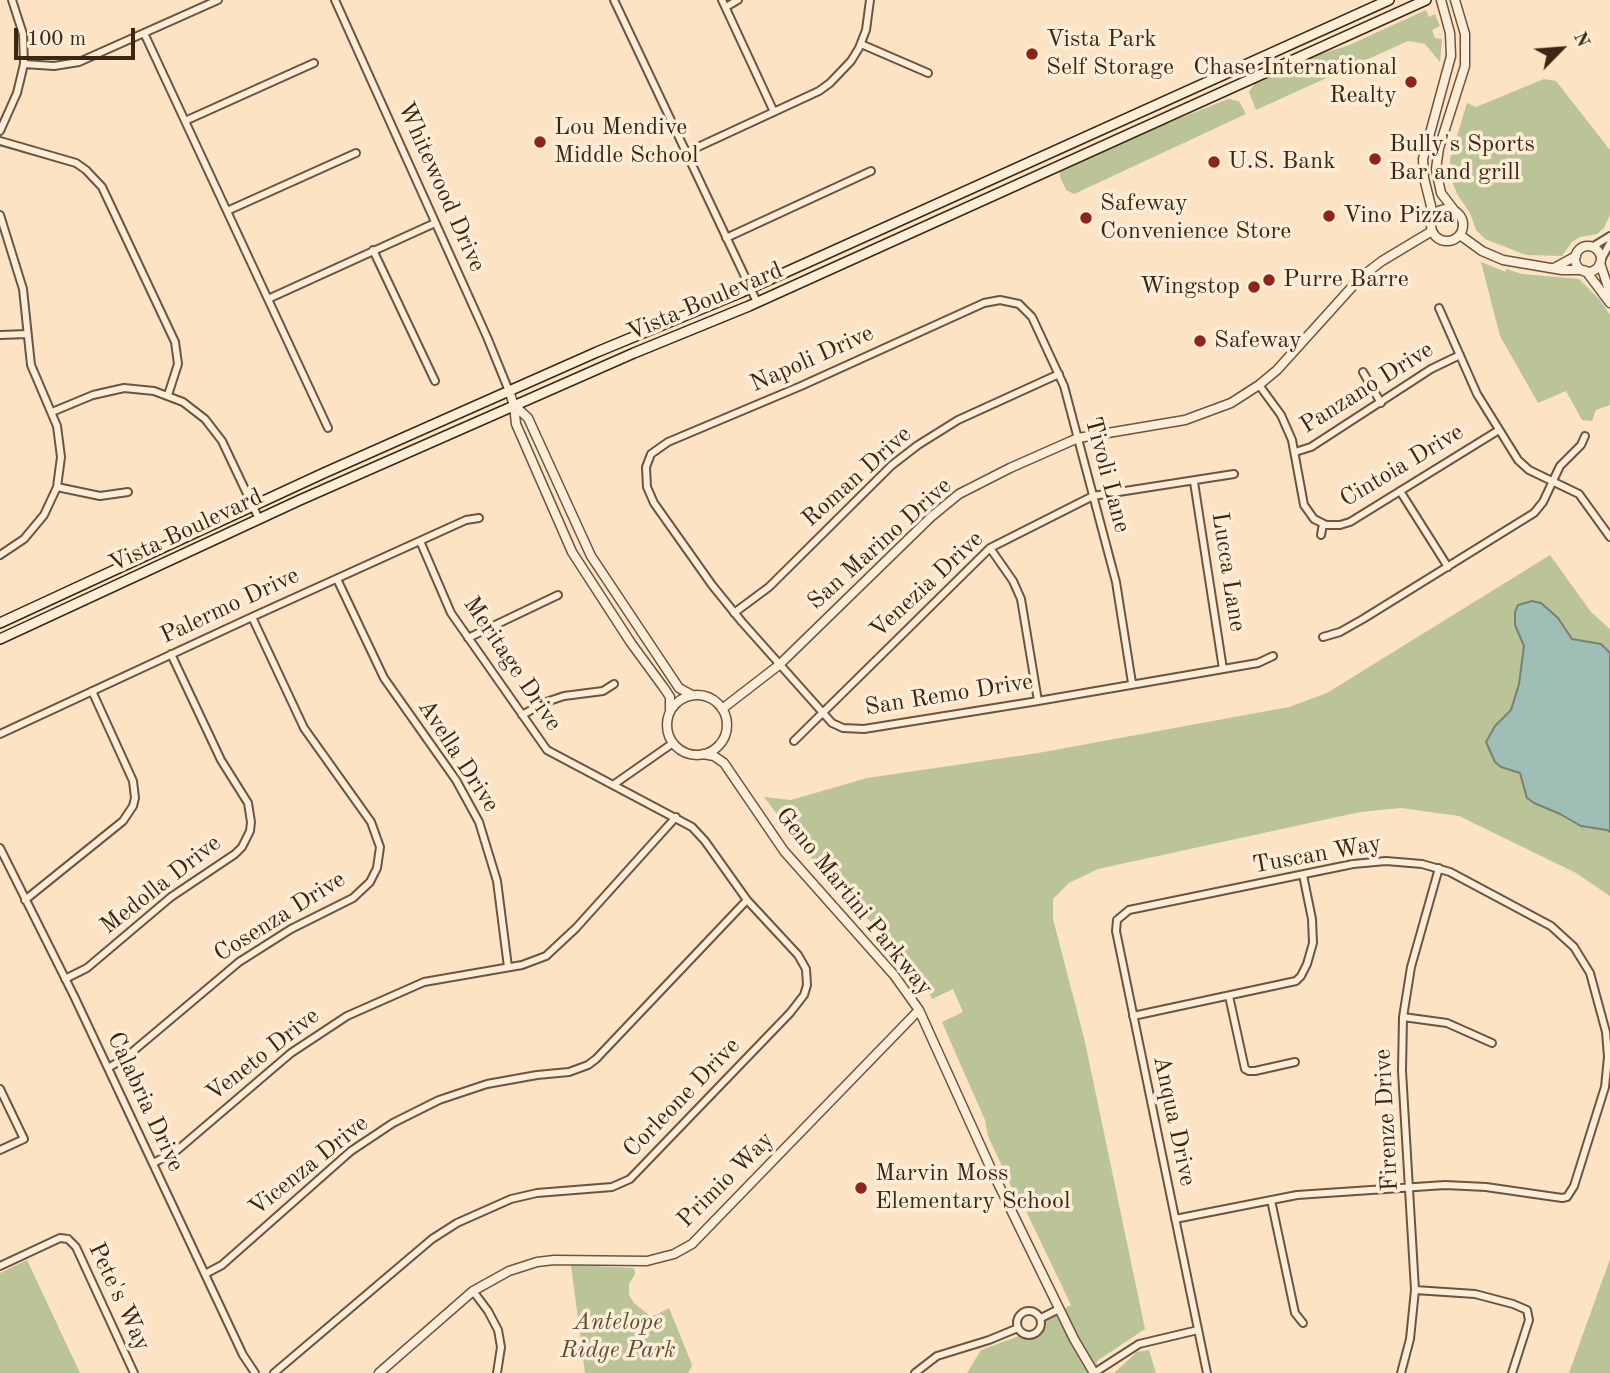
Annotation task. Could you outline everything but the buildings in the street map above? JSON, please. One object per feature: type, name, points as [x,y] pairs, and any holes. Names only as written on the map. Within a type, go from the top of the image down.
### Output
[{"type":"main road","name":"Vista Boulevard","points":[[0,623],[509,391],[628,338],[751,288],[1389,0]]},
{"type":"main road","name":"Vista Boulevard","points":[[0,639],[259,519],[514,405],[757,302],[1426,0]]},
{"type":"street","points":[[0,131],[17,93],[24,64],[23,34],[12,0]]},
{"type":"street","points":[[24,64],[67,65],[218,0]]},
{"type":"street","name":"Whitewood Drive","points":[[335,0],[509,391]]},
{"type":"street","points":[[614,0],[757,302]]},
{"type":"street","points":[[722,0],[774,112]]},
{"type":"street","points":[[726,8],[738,0]]},
{"type":"street","points":[[685,153],[830,83],[851,61],[861,44],[869,17],[870,0]]},
{"type":"street","points":[[1441,0],[1449,27],[1451,56],[1423,159],[1424,178],[1431,206],[1431,227],[1437,238],[1443,240],[1453,239],[1460,235],[1464,228],[1463,220],[1441,193],[1436,169],[1439,148],[1465,66],[1465,34],[1455,0]]},
{"type":"street","points":[[144,33],[328,428]]},
{"type":"street","points":[[861,44],[928,73]]},
{"type":"street","points":[[185,121],[314,63]]},
{"type":"street","points":[[0,141],[76,163],[102,187],[175,341],[178,364],[168,395]]},
{"type":"street","points":[[227,211],[356,153]]},
{"type":"street","points":[[726,238],[871,171]]},
{"type":"street","points":[[1431,227],[1439,212],[1454,210]]},
{"type":"street","points":[[0,215],[23,289],[31,365],[52,412],[60,440],[61,457],[57,487],[35,528],[0,555]]},
{"type":"street","points":[[268,299],[435,223]]},
{"type":"street","name":"San Marino Drive","points":[[722,709],[779,665],[931,517],[959,494],[1078,438],[1195,417],[1231,403],[1259,386],[1277,370],[1361,276],[1431,227]]},
{"type":"street","points":[[1460,235],[1482,251],[1503,260],[1562,270],[1595,269],[1610,243]]},
{"type":"street","points":[[1554,268],[1576,256],[1582,247],[1592,247],[1610,236]]},
{"type":"street","points":[[1592,247],[1600,253],[1610,293]]},
{"type":"street","points":[[373,250],[435,381]]},
{"type":"street","points":[[1576,256],[1577,264],[1610,303]]},
{"type":"street","name":"Tivoli Lane","points":[[1003,300],[1018,304],[1032,317],[1064,386],[1116,582],[1132,683]]},
{"type":"street","name":"Napoli Drive","points":[[646,467],[651,454],[667,442],[801,386],[984,303],[1003,300]]},
{"type":"street","points":[[1439,308],[1477,394],[1523,466],[1583,497],[1610,537]]},
{"type":"street","points":[[0,335],[27,334]]},
{"type":"street","name":"Panzano Drive","points":[[1295,452],[1311,447],[1431,369],[1460,355]]},
{"type":"street","points":[[1363,372],[1381,403]]},
{"type":"street","name":"Roman Drive","points":[[734,613],[769,587],[892,465],[918,445],[958,420],[1059,374]]},
{"type":"street","name":"Cintoia Drive","points":[[1259,386],[1281,415],[1295,452],[1304,505],[1310,515],[1323,524],[1335,526],[1350,522],[1499,429]]},
{"type":"street","points":[[52,412],[93,395],[116,389],[139,388],[168,395],[195,410],[214,429],[228,451],[259,519]]},
{"type":"street","points":[[509,391],[516,424],[572,552],[670,697],[667,724],[673,743],[686,752],[716,757],[724,763]]},
{"type":"street","points":[[514,405],[525,414],[533,427],[591,556],[679,688],[692,695]]},
{"type":"street","points":[[1323,637],[1340,632],[1363,619],[1534,513],[1543,502],[1563,462],[1581,444],[1585,436]]},
{"type":"street","name":"San Remo Drive","points":[[646,467],[647,487],[654,503],[734,613],[832,723],[843,728],[864,729],[1038,701],[1258,663],[1273,656]]},
{"type":"street","name":"Venezia Drive","points":[[794,741],[990,548],[1093,496],[1234,474]]},
{"type":"street","name":"Lucca Lane","points":[[1194,482],[1223,669]]},
{"type":"street","points":[[57,487],[85,495],[128,492]]},
{"type":"street","points":[[1400,491],[1448,567]]},
{"type":"street","name":"Palermo Drive","points":[[0,734],[466,520],[479,518]]},
{"type":"street","name":"Cintoia Drive","points":[[1321,535],[1323,524]]},
{"type":"street","name":"Meritage Drive","points":[[420,541],[451,613],[547,750],[692,827],[747,900],[798,954],[806,969],[807,978]]},
{"type":"street","points":[[990,548],[1013,581],[1021,598],[1038,701]]},
{"type":"street","name":"Avella Drive","points":[[337,579],[384,678],[456,780],[479,822],[497,881],[508,967]]},
{"type":"street","points":[[468,638],[558,595]]},
{"type":"street","name":"Cosenza Drive","points":[[107,1068],[125,1058],[193,998],[240,962],[291,929],[353,898],[370,882],[377,868],[380,846],[371,822],[304,728],[251,617]]},
{"type":"street","name":"Medolla Drive","points":[[65,979],[87,968],[171,897],[235,854],[250,831],[251,812],[248,803],[221,760],[171,654]]},
{"type":"street","points":[[522,715],[555,699],[603,691],[614,684]]},
{"type":"street","points":[[24,900],[123,821],[135,798],[133,781],[92,691]]},
{"type":"street","points":[[670,709],[683,698],[692,695],[704,695],[712,699],[722,709],[727,723],[723,742],[724,763]]},
{"type":"street","points":[[704,754],[723,742]]},
{"type":"street","points":[[613,785],[673,743]]},
{"type":"street","name":"Geno Martini Parkway","points":[[724,763],[780,845],[894,975],[919,1010],[992,1171],[1059,1309],[1094,1373]]},
{"type":"street","name":"Veneto Drive","points":[[153,1163],[175,1152],[271,1068],[311,1038],[347,1016],[424,982],[537,961],[555,949],[676,817]]},
{"type":"street","name":"Calabria Drive","points":[[0,848],[243,1355],[255,1373]]},
{"type":"street","name":"Tuscan Way","points":[[1117,920],[1129,911],[1303,875],[1377,861],[1403,862],[1439,869],[1465,878],[1551,926],[1574,947],[1590,973],[1606,1032],[1607,1072],[1605,1087],[1574,1186],[1567,1197],[1563,1201],[1465,1185],[1409,1187]]},
{"type":"street","name":"Firenze Drive","points":[[1401,1373],[1410,1339],[1415,1290],[1402,1070],[1403,1017],[1411,967],[1439,869]]},
{"type":"street","points":[[1133,1016],[1287,985],[1304,978],[1311,955],[1313,932],[1303,875]]},
{"type":"street","name":"Vicenza Drive","points":[[205,1274],[222,1265],[351,1151],[393,1123],[439,1100],[487,1084],[569,1072],[587,1065],[602,1054],[747,900]]},
{"type":"street","points":[[1109,915],[1117,920]]},
{"type":"street","name":"Anqua Drive","points":[[1117,920],[1115,931],[1207,1373]]},
{"type":"street","name":"Corleone Drive","points":[[274,1373],[432,1239],[457,1223],[511,1199],[612,1187],[630,1179],[790,1013],[804,995],[807,978]]},
{"type":"street","points":[[1229,996],[1243,1063],[1248,1074],[1295,1062]]},
{"type":"street","name":"Primio Way","points":[[379,1373],[473,1291],[509,1271],[537,1262],[572,1259],[640,1262],[663,1258],[692,1244],[919,1010]]},
{"type":"street","points":[[1403,1017],[1447,1023],[1492,1043]]},
{"type":"street","points":[[0,1089],[23,1139],[0,1150]]},
{"type":"street","points":[[1175,1219],[1305,1194],[1409,1187]]},
{"type":"street","points":[[1271,1200],[1295,1313],[1303,1322]]},
{"type":"street","name":"Pete's Way","points":[[0,1266],[69,1236],[134,1373]]},
{"type":"street","points":[[1415,1290],[1475,1294],[1529,1308],[1528,1325],[1512,1373]]},
{"type":"street","points":[[473,1291],[498,1330],[501,1347],[497,1373]]},
{"type":"street","points":[[1041,1318],[1059,1309]]},
{"type":"street","points":[[1025,1312],[1035,1312],[1041,1318],[1041,1327],[1035,1335],[1025,1335],[1018,1328],[1018,1318],[1025,1312]]},
{"type":"street","points":[[915,1373],[937,1356],[1018,1328]]},
{"type":"street","points":[[1094,1373],[1139,1344],[1198,1330]]},
{"type":"green space","points":[[1426,10],[1429,17],[1435,14],[1440,26],[1432,30],[1435,38],[1442,39],[1440,62],[1425,44],[1408,41],[1256,110],[1249,92],[1255,83],[1310,57],[1347,46]]},
{"type":"green space","points":[[1544,79],[1556,81],[1610,150],[1610,215],[1604,228],[1597,234],[1580,237],[1572,242],[1562,256],[1526,255],[1485,239],[1476,230],[1451,178],[1450,159],[1467,103],[1476,107]]},
{"type":"green space","points":[[1228,99],[1239,101],[1246,114],[1074,194],[1066,190],[1060,177],[1063,169]]},
{"type":"green space","points":[[1481,262],[1506,272],[1506,269],[1522,274],[1579,279],[1600,300],[1610,315],[1610,405],[1596,410],[1592,421],[1582,420],[1566,391],[1538,403],[1500,336]]},
{"type":"green space","points":[[1550,555],[1591,612],[1610,629],[1610,896],[1576,873],[1459,816],[1401,808],[1360,812],[1098,869],[1069,883],[1053,899],[1053,919],[1085,1042],[1145,1329],[1097,1361],[1096,1373],[967,1373],[981,1350],[1019,1336],[1034,1338],[1042,1331],[1042,1320],[1071,1305],[988,1136],[985,1120],[942,1022],[963,1012],[953,989],[932,999],[922,977],[804,850],[764,797],[791,800],[867,778],[1038,753],[1289,707],[1327,693]]},
{"type":"green space","points":[[1610,1259],[1610,1373],[1569,1373]]},
{"type":"green space","points":[[27,1260],[80,1373],[0,1373],[0,1273]]},
{"type":"green space","name":"Antelope Ridge Park","points":[[571,1265],[634,1268],[629,1295],[634,1303],[649,1315],[656,1315],[669,1308],[691,1362],[688,1373],[585,1373]]},
{"type":"green space","points":[[1149,1350],[1156,1373],[1114,1373],[1137,1352]]},
{"type":"water","points":[[1532,601],[1541,603],[1558,618],[1572,639],[1601,644],[1610,653],[1610,832],[1581,826],[1527,798],[1520,773],[1501,767],[1495,762],[1486,742],[1495,726],[1511,710],[1519,684],[1524,646],[1515,625],[1515,612],[1518,605]]},
{"type":"place","name":"Vista Park Self Storage","points":[[1032,54]]},
{"type":"place","name":"Chase International Realty","points":[[1411,82]]},
{"type":"place","name":"Lou Mendive Middle School","points":[[540,142]]},
{"type":"place","name":"Bully's Sports Bar and grill","points":[[1375,159]]},
{"type":"place","name":"U.S. Bank","points":[[1214,162]]},
{"type":"place","name":"Vino Pizza","points":[[1329,216]]},
{"type":"place","name":"Safeway Convenience Store","points":[[1086,218]]},
{"type":"place","name":"Purre Barre","points":[[1269,280]]},
{"type":"place","name":"Wingstop","points":[[1254,287]]},
{"type":"place","name":"Safeway","points":[[1200,341]]},
{"type":"place","name":"Marvin Moss Elementary School","points":[[861,1188]]}]
